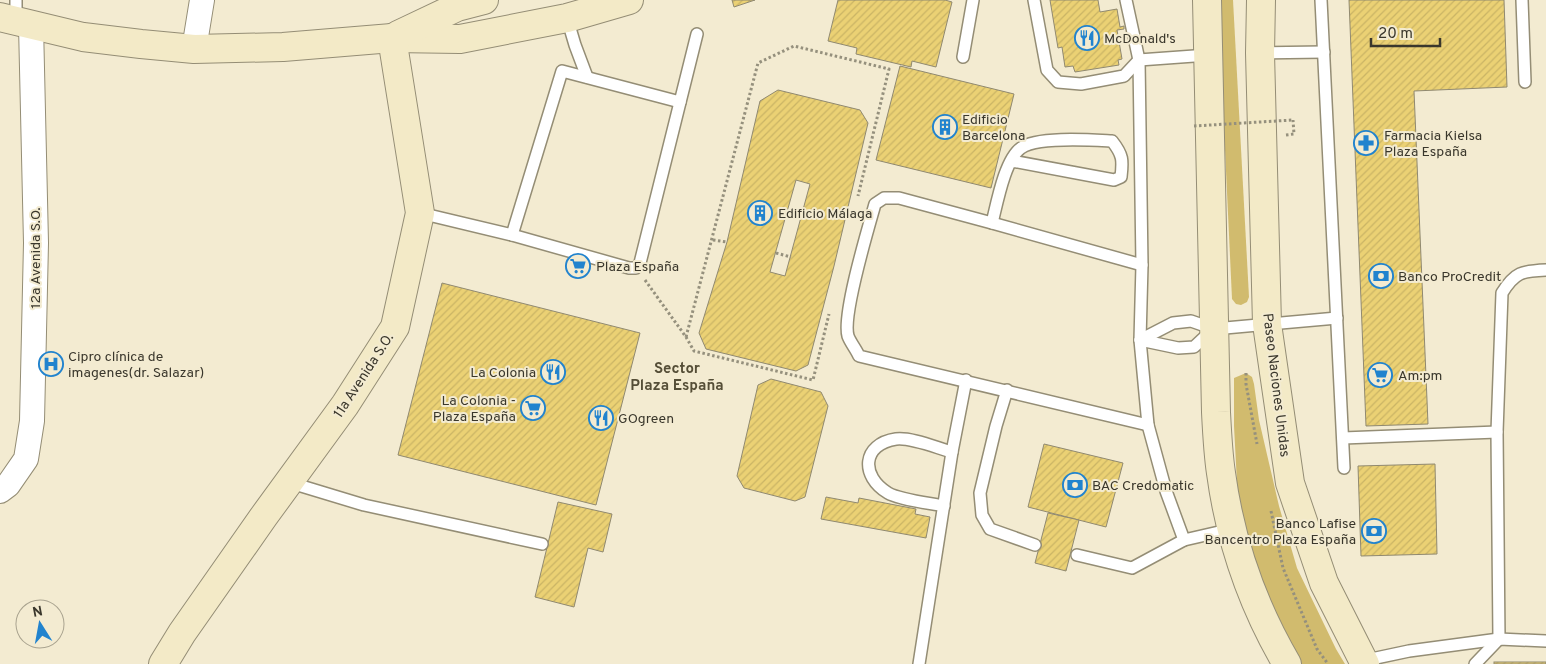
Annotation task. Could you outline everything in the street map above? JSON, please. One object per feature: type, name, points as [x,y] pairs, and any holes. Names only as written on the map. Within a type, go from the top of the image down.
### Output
[{"type":"main road","points":[[392,38],[457,7],[484,0]]},
{"type":"main road","points":[[16,16],[83,37],[194,49],[283,47],[392,38],[460,38],[567,18],[629,0]]},
{"type":"main road","points":[[1207,0],[1216,412],[1220,465],[1232,529],[1240,559],[1263,620],[1287,664]]},
{"type":"main road","name":"Paseo Naciones Unidas","points":[[1261,0],[1260,53],[1267,324],[1290,483],[1324,583],[1363,663]]},
{"type":"main road","name":"11a Avenida S.O.","points":[[163,664],[182,633],[288,482],[345,405],[395,327],[420,212],[392,38]]},
{"type":"main road","points":[[175,664],[182,633]]},
{"type":"street","points":[[194,49],[202,0]]},
{"type":"street","name":"12a Avenida S.O.","points":[[4,488],[26,459],[32,421],[36,243],[16,16]]},
{"type":"lane","points":[[963,58],[973,0]]},
{"type":"lane","points":[[1034,0],[1047,70],[1058,82],[1081,84],[1124,76],[1139,60],[1208,55]]},
{"type":"lane","points":[[1126,0],[1139,60],[1142,265],[1140,340],[1148,425],[1166,490],[1184,540]]},
{"type":"lane","points":[[1322,0],[1344,468]]},
{"type":"lane","points":[[1522,0],[1525,82]]},
{"type":"lane","points":[[567,18],[587,77]]},
{"type":"lane","points":[[420,212],[512,235],[629,268],[636,268],[640,263],[697,34]]},
{"type":"lane","points":[[1260,53],[1324,52]]},
{"type":"lane","points":[[512,235],[562,71],[680,102]]},
{"type":"lane","points":[[992,222],[1005,173],[1019,148],[1030,143],[1083,139],[1112,142],[1122,153],[1123,165],[1121,177],[1114,180],[1012,161]]},
{"type":"lane","points":[[1142,265],[992,222],[899,198],[884,198],[875,204],[846,322],[848,336],[859,356],[966,380],[1148,425]]},
{"type":"lane","points":[[1475,664],[1499,639],[1497,432],[1502,292],[1510,280],[1526,270],[1546,270]]},
{"type":"lane","points":[[1140,340],[1173,323],[1191,321],[1214,329],[1337,318]]},
{"type":"lane","points":[[1140,340],[1178,348],[1194,346],[1214,329]]},
{"type":"lane","points":[[919,664],[952,452],[966,380]]},
{"type":"lane","points":[[1007,390],[996,426],[980,493],[982,515],[990,529],[1035,545]]},
{"type":"lane","points":[[1342,438],[1497,432]]},
{"type":"lane","points":[[944,506],[890,494],[881,488],[871,477],[867,466],[871,453],[882,444],[896,439],[952,452]]},
{"type":"lane","points":[[288,482],[364,505],[542,544]]},
{"type":"lane","points":[[1077,555],[1132,568],[1184,540],[1232,529]]},
{"type":"lane","points":[[1363,663],[1409,651],[1499,639],[1546,641]]},
{"type":"path","points":[[686,337],[758,63],[794,46],[889,69],[857,202]]},
{"type":"path","points":[[1194,126],[1293,120],[1294,134]]},
{"type":"path","points":[[712,240],[727,242]]},
{"type":"path","points":[[776,253],[791,257]]},
{"type":"path","points":[[636,268],[694,351],[813,380],[830,311]]},
{"type":"shaded area","points":[[1218,0],[1233,0],[1249,297],[1247,302],[1241,305],[1236,304],[1232,299]]},
{"type":"shaded area","points":[[1246,373],[1252,377],[1254,384],[1259,420],[1279,506],[1297,568],[1345,664],[1299,664],[1277,622],[1255,562],[1238,502],[1234,426],[1234,378]]},
{"type":"building","points":[[732,0],[755,0],[734,7]]},
{"type":"building","points":[[838,0],[945,0],[952,2],[936,67],[912,61],[911,67],[856,54],[857,48],[828,41]]},
{"type":"building","name":"McDonald's","points":[[1050,0],[1098,0],[1100,12],[1117,9],[1120,27],[1124,26],[1124,29],[1117,30],[1122,59],[1118,60],[1119,65],[1075,72],[1073,66],[1065,67],[1062,47],[1058,48]]},
{"type":"building","points":[[1349,0],[1504,0],[1507,87],[1414,91],[1428,424],[1366,426]]},
{"type":"building","name":"Edificio Barcelona","points":[[900,66],[1014,94],[991,188],[876,160]]},
{"type":"building","name":"Edificio Málaga","points":[[778,90],[860,110],[868,123],[808,365],[796,371],[706,349],[699,333],[727,242],[760,101]],"holes":[[[796,180],[810,184],[785,276],[770,272]]]},
{"type":"building","points":[[442,283],[640,333],[596,505],[398,455]]},
{"type":"building","points":[[771,379],[821,392],[828,406],[805,497],[795,501],[744,488],[737,476],[758,385]]},
{"type":"building","name":"BAC Credomatic","points":[[1044,444],[1123,463],[1106,527],[1028,507]]},
{"type":"building","points":[[1435,464],[1437,554],[1361,556],[1358,466]]},
{"type":"building","points":[[826,497],[858,503],[859,498],[916,509],[915,514],[930,517],[926,538],[821,519]]},
{"type":"building","points":[[558,502],[612,514],[603,552],[588,548],[574,607],[535,597]]},
{"type":"building","points":[[1048,513],[1079,520],[1066,571],[1035,563]]},
{"type":"building","points":[[1494,662],[1546,662],[1546,664],[1494,664]]},
{"type":"place","name":"McDonald's","points":[[1087,38]]},
{"type":"place","name":"Edificio Barcelona","points":[[945,127]]},
{"type":"place","name":"Farmacia Kielsa Plaza España","points":[[1366,143]]},
{"type":"place","name":"Edificio Málaga","points":[[760,213]]},
{"type":"place","name":"Plaza España","points":[[578,266]]},
{"type":"place","name":"Banco ProCredit","points":[[1381,276]]},
{"type":"place","name":"Cipro clínica de imagenes(dr. Salazar)","points":[[51,364]]},
{"type":"place","name":"La Colonia","points":[[553,372]]},
{"type":"place","name":"Am:pm","points":[[1380,375]]},
{"type":"place","name":"La Colonia - Plaza España","points":[[533,408]]},
{"type":"place","name":"GOgreen","points":[[601,418]]},
{"type":"place","name":"BAC Credomatic","points":[[1075,485]]},
{"type":"place","name":"Banco Lafise Bancentro Plaza España","points":[[1374,531]]},
{"type":"district","name":"Sector Plaza España","points":[[677,376]]}]
